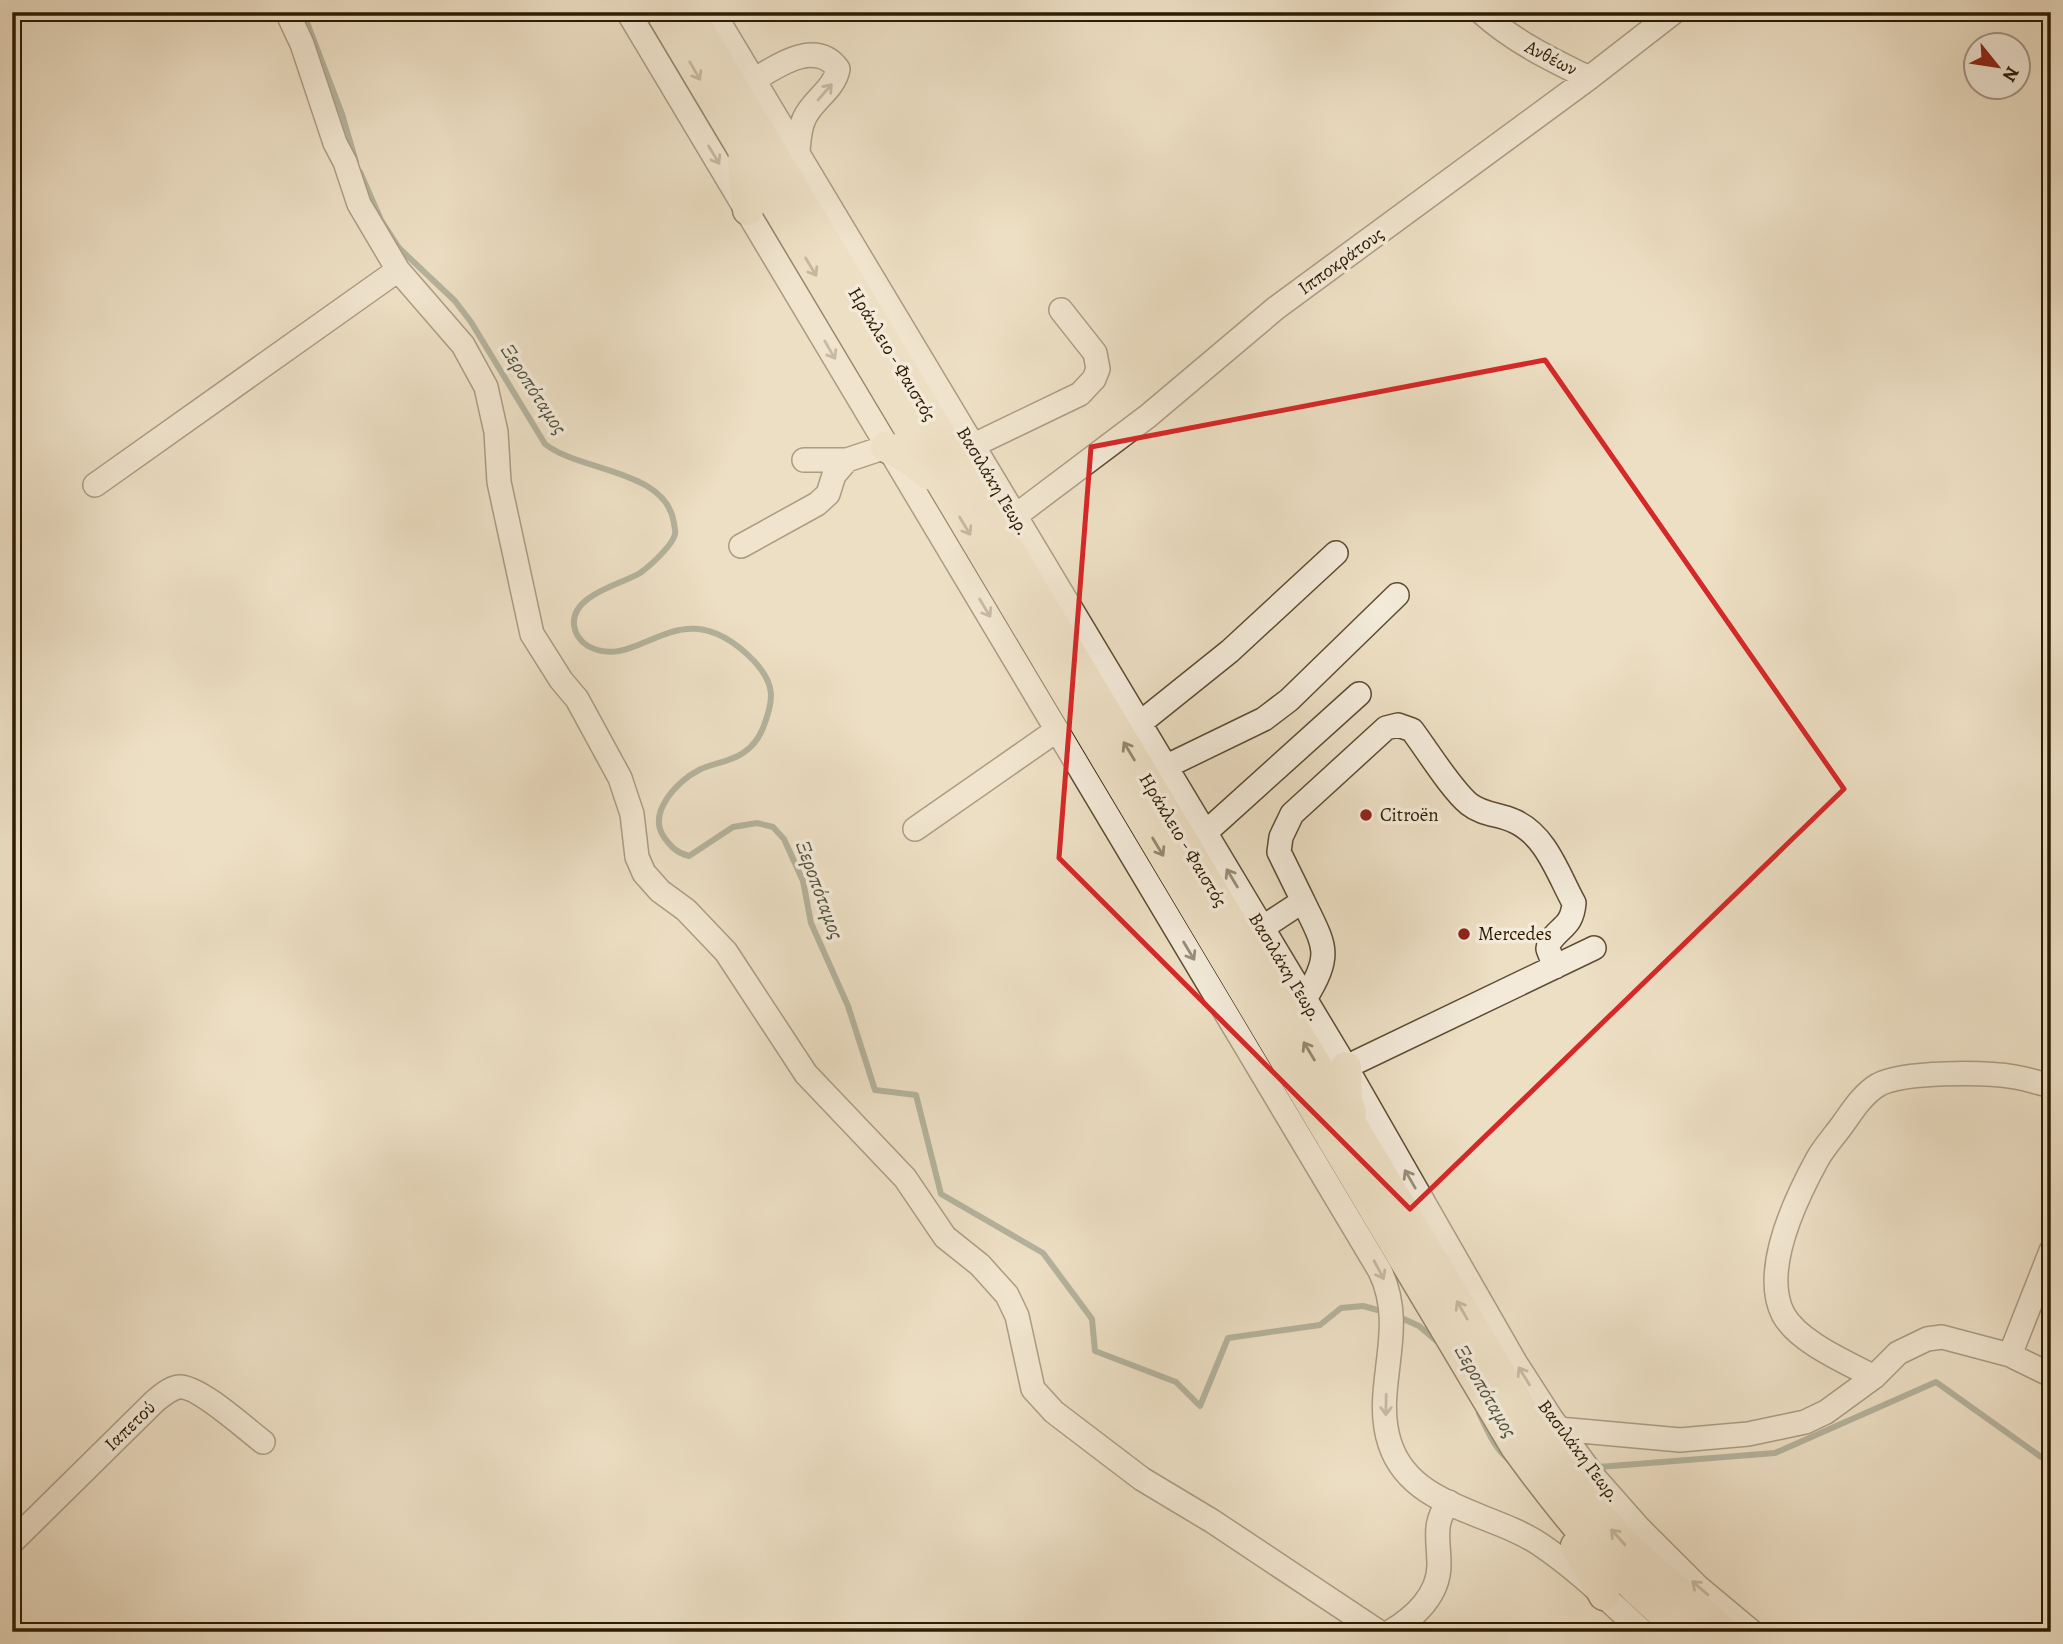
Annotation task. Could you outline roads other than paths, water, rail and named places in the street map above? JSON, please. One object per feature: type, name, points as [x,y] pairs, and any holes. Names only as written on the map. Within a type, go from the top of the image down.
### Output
[{"type":"main road","name":"Ηράκλειο - Φαιστός","points":[[661,12],[1516,1447],[1558,1505],[1608,1563],[1685,1632]]},
{"type":"main road","name":"Ηράκλειο - Φαιστός","points":[[688,12],[1513,1396],[1577,1490],[1624,1545],[1724,1632]]},
{"type":"main road","points":[[739,146],[744,163],[748,211]]},
{"type":"main road","points":[[887,447],[940,482]]},
{"type":"main road","points":[[1346,1067],[1347,1099],[1356,1130]]},
{"type":"main road","points":[[1516,1447],[1604,1595]]},
{"type":"street","points":[[287,12],[302,44],[335,143],[359,204],[398,270],[463,345],[486,387],[496,432],[499,482],[532,634],[561,680],[577,699],[620,778],[632,814],[637,857],[644,873],[660,891],[686,910],[726,952],[806,1074],[905,1178],[945,1237],[979,1265],[1007,1295],[1017,1316],[1033,1389],[1054,1412],[1142,1479],[1212,1521],[1379,1632]]},
{"type":"street","points":[[628,12],[1384,1280],[1391,1305],[1392,1337],[1385,1410],[1389,1443],[1404,1470],[1429,1493],[1530,1537],[1562,1559],[1643,1632]]},
{"type":"street","name":"Ανθέων","points":[[1480,12],[1497,27],[1536,52],[1589,78]]},
{"type":"street","name":"Ιπποκράτους","points":[[1014,517],[1147,416],[1276,308],[1589,78],[1674,12]]},
{"type":"street","name":"Βασιλάκη Γεωρ.","points":[[723,18],[754,80],[1346,1067],[1515,1362],[1595,1478],[1640,1529],[1697,1586],[1752,1632]]},
{"type":"street","points":[[754,80],[784,62],[810,54],[832,61],[838,69],[836,79],[804,118],[798,152]]},
{"type":"street","points":[[95,485],[398,270]]},
{"type":"street","points":[[972,446],[1080,394],[1094,379],[1098,369],[1096,353],[1061,310]]},
{"type":"street","points":[[804,460],[847,460],[887,447]]},
{"type":"street","points":[[741,546],[817,503],[828,494],[834,475],[847,460]]},
{"type":"street","points":[[1139,724],[1230,651],[1336,553]]},
{"type":"street","points":[[1165,767],[1265,719],[1397,595]]},
{"type":"street","points":[[1205,833],[1359,694]]},
{"type":"street","points":[[1305,999],[1321,971],[1325,957],[1322,943],[1279,852],[1281,836],[1292,814],[1386,729],[1398,725],[1412,730],[1466,802],[1480,812],[1508,818],[1526,826],[1542,843],[1574,903],[1568,926],[1549,943],[1548,949],[1555,967]]},
{"type":"street","points":[[915,830],[1057,730]]},
{"type":"street","points":[[1262,928],[1303,901]]},
{"type":"street","points":[[1346,1067],[1594,948]]},
{"type":"street","points":[[1874,1377],[1805,1339],[1784,1316],[1777,1297],[1778,1261],[1788,1223],[1819,1157],[1861,1099],[1879,1085],[1901,1077],[1928,1074],[2012,1077],[2051,1086]]},
{"type":"street","points":[[2010,1355],[2051,1251]]},
{"type":"street","points":[[1559,1429],[1680,1440],[1748,1434],[1805,1422],[1826,1412],[1874,1377],[1898,1353],[1927,1339],[1942,1337],[2010,1355],[2051,1375]]},
{"type":"street","name":"Ιαπετού","points":[[12,1542],[170,1390],[179,1387],[195,1392],[263,1442]]},
{"type":"street","points":[[1390,1632],[1420,1610],[1435,1584],[1439,1568],[1437,1518],[1449,1502]]},
{"type":"waterway","name":"Ξεροπόταμος","points":[[303,12],[342,114],[356,162]]},
{"type":"waterway","name":"Ξεροπόταμος","points":[[360,172],[381,220],[399,248],[455,301],[471,322],[545,444],[579,461],[639,482],[655,492],[668,505],[675,531],[670,544],[640,573],[598,592],[580,606],[575,615],[575,632],[588,646],[607,652],[625,650],[682,630],[703,630],[727,639],[761,670],[769,685],[771,701],[767,718],[757,739],[738,756],[699,770],[682,782],[662,808],[660,828],[672,847],[689,856],[733,827],[757,823],[773,827],[784,839],[803,881],[811,923],[848,1006],[875,1090],[916,1095],[941,1194],[1043,1253],[1092,1319],[1095,1351],[1176,1382],[1200,1406],[1228,1338],[1320,1325],[1341,1308],[1363,1306],[1385,1312]]},
{"type":"waterway","name":"Ξεροπόταμος","points":[[1395,1315],[1419,1326],[1439,1343]]},
{"type":"waterway","name":"Ξεροπόταμος","points":[[1599,1467],[1775,1453],[1936,1382],[2051,1464]]},
{"type":"waterway","name":"Ξεροπόταμος","points":[[1479,1413],[1488,1433],[1511,1461]]},
{"type":"place","name":"Citroën","points":[[1366,815]]},
{"type":"place","name":"Mercedes","points":[[1464,934]]}]
